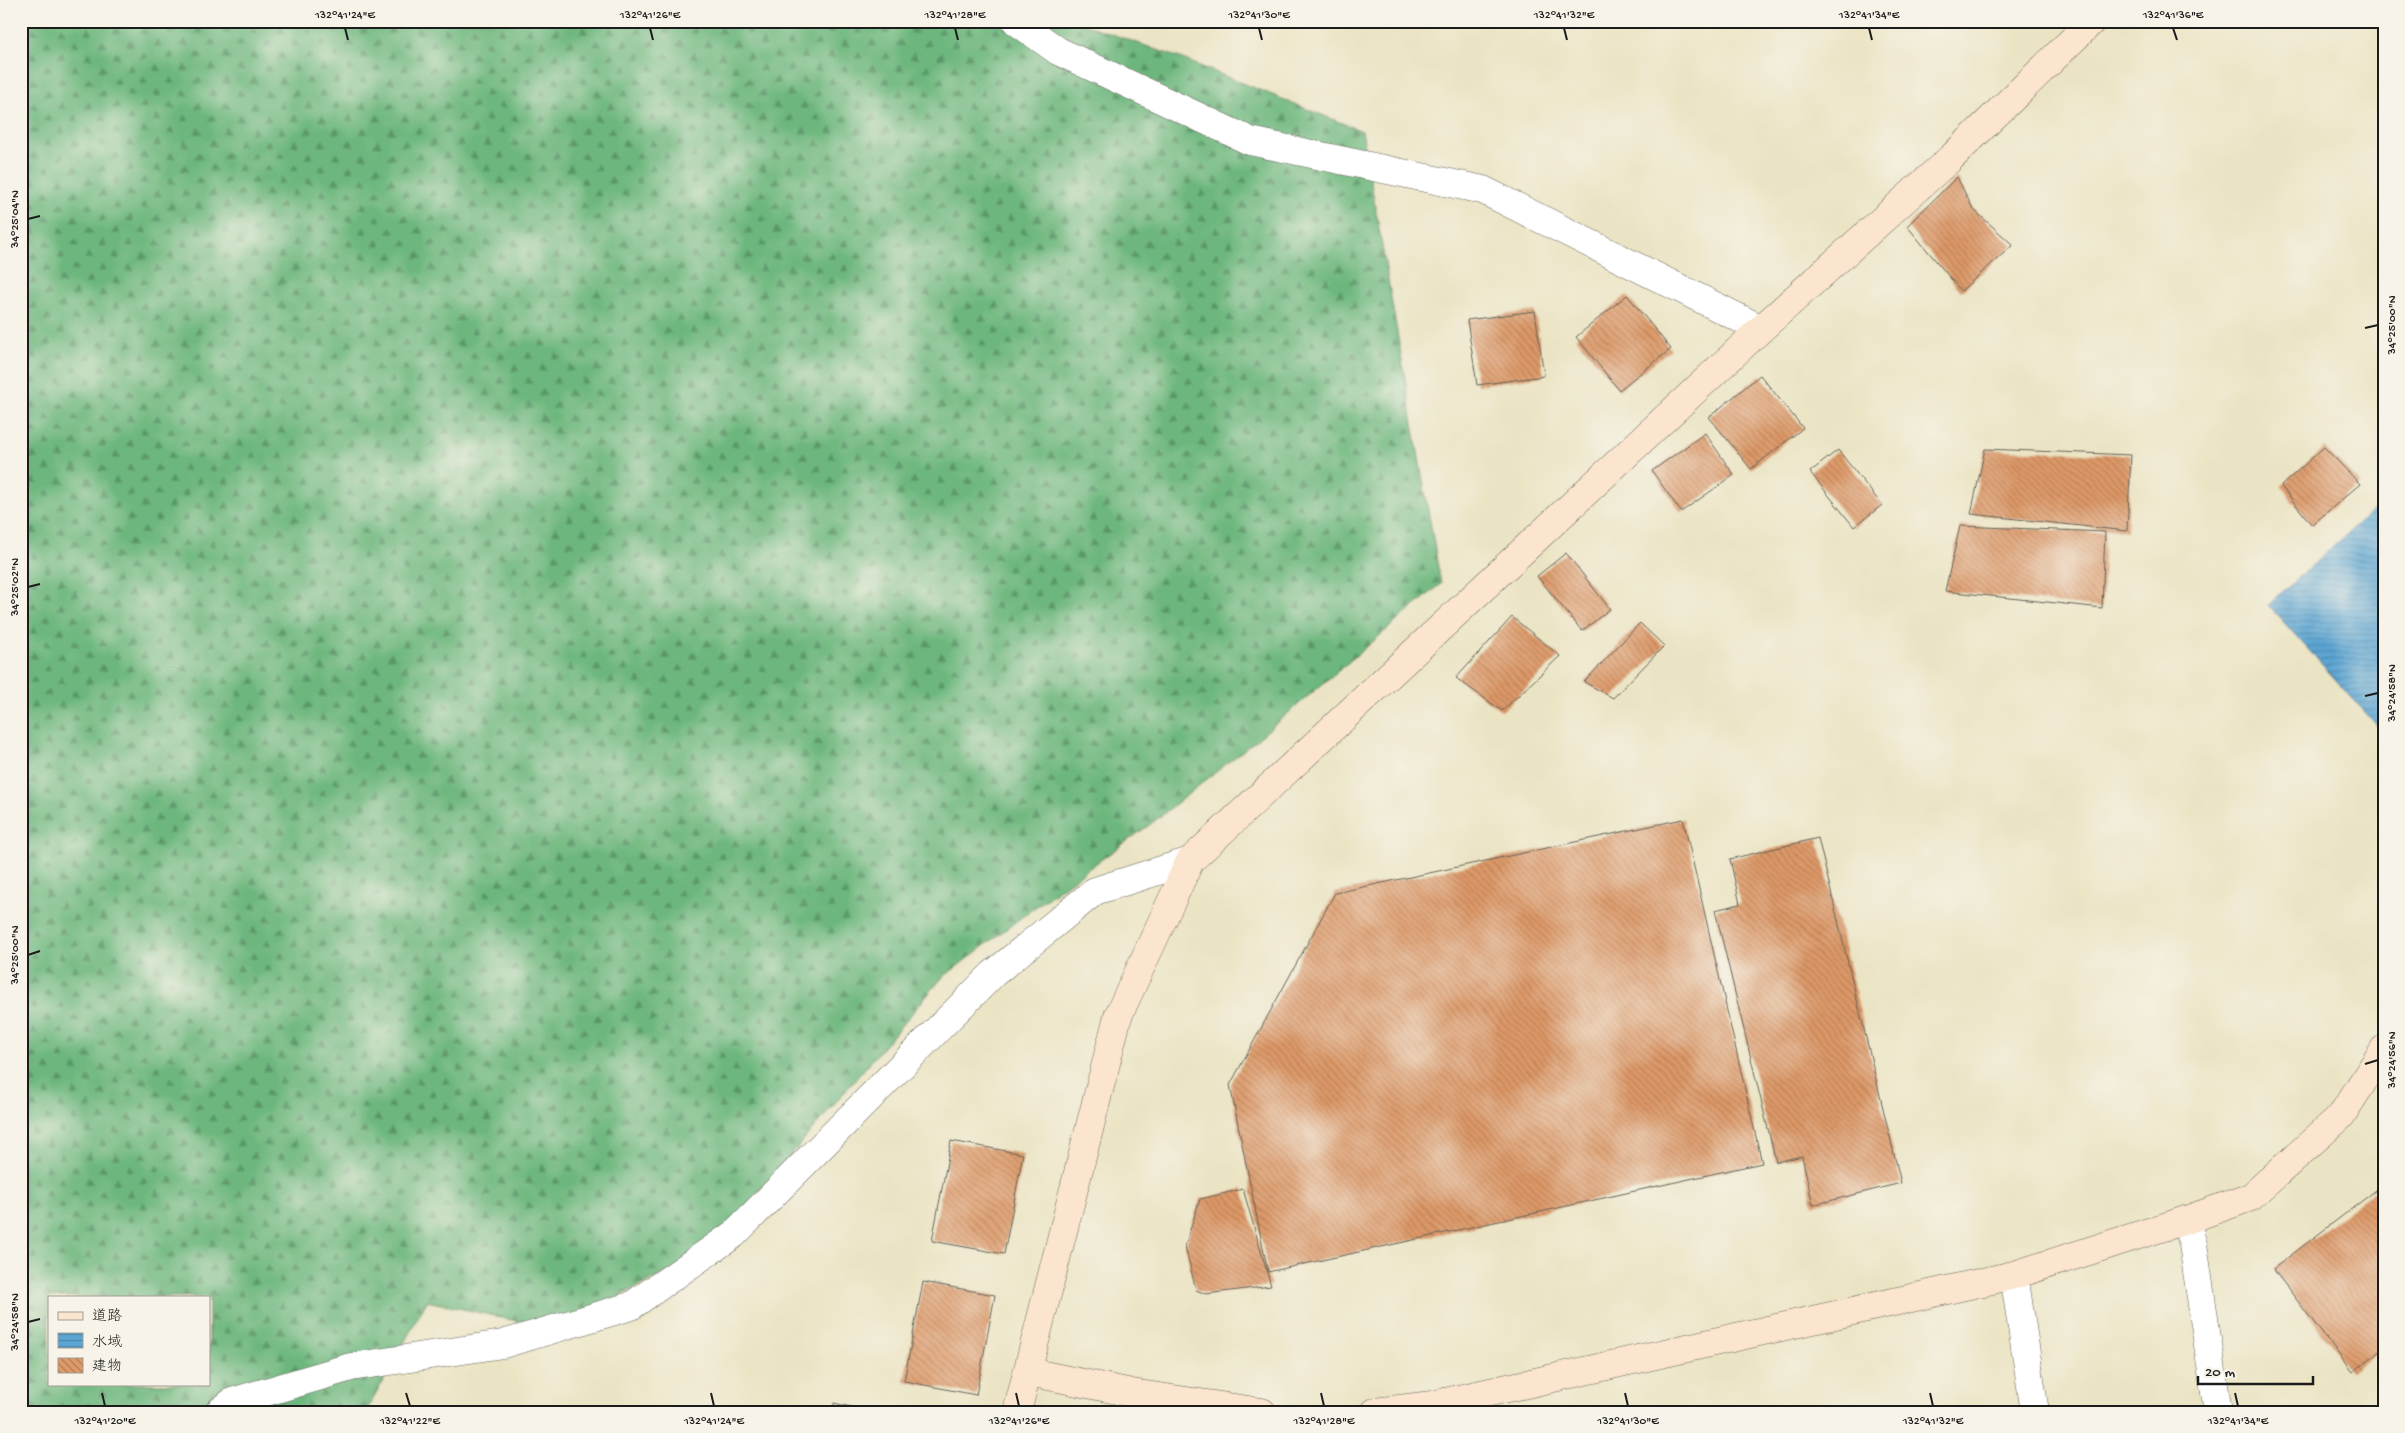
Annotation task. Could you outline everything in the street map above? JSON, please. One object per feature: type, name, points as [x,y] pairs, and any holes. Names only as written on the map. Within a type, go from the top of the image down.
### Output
[{"type":"street","points":[[1016,21],[1058,51],[1250,141],[1483,190],[1761,329]]},
{"type":"street","points":[[1017,1412],[1029,1372],[1118,1016],[1190,861],[1761,329],[1952,157],[2092,21]]},
{"type":"street","points":[[219,1412],[232,1402],[351,1367],[503,1344],[631,1306],[734,1234],[993,974],[1095,891],[1190,861]]},
{"type":"street","points":[[1375,1412],[1432,1408],[2014,1275],[2186,1220],[2251,1197],[2341,1116],[2384,1049]]},
{"type":"street","points":[[2186,1220],[2192,1244],[2218,1412]]},
{"type":"street","points":[[2014,1275],[2035,1412]]},
{"type":"street","points":[[1029,1372],[1132,1393],[1262,1412]]},
{"type":"green space","points":[[21,21],[1075,21],[1180,58],[1362,131],[1441,584],[1255,741],[1148,826],[1035,907],[942,978],[707,1253],[552,1329],[427,1301],[366,1412],[21,1412]]},
{"type":"water","points":[[2384,501],[2384,733],[2268,605]]},
{"type":"building","points":[[1957,177],[1973,209],[2013,245],[1961,291],[1907,226]]},
{"type":"building","points":[[1627,295],[1671,349],[1619,390],[1576,337]]},
{"type":"building","points":[[1535,311],[1544,376],[1477,385],[1467,320]]},
{"type":"building","points":[[1760,375],[1803,428],[1751,469],[1709,417]]},
{"type":"building","points":[[1705,433],[1734,475],[1681,512],[1652,471]]},
{"type":"building","points":[[2324,447],[2360,484],[2312,525],[2281,486]]},
{"type":"building","points":[[1985,449],[2131,455],[2127,531],[1971,514]]},
{"type":"building","points":[[1838,450],[1882,505],[1854,527],[1810,472]]},
{"type":"building","points":[[1960,526],[2105,532],[2102,608],[1945,591]]},
{"type":"building","points":[[1566,553],[1610,609],[1582,631],[1537,576]]},
{"type":"building","points":[[1512,617],[1560,656],[1502,711],[1456,678]]},
{"type":"building","points":[[1640,623],[1664,646],[1613,698],[1584,682]]},
{"type":"building","points":[[1683,819],[1762,1163],[1268,1272],[1230,1085],[1335,893]]},
{"type":"building","points":[[1818,838],[1901,1183],[1813,1205],[1802,1156],[1776,1162],[1715,910],[1740,904],[1730,859]]},
{"type":"building","points":[[951,1141],[1023,1154],[1004,1254],[932,1241]]},
{"type":"building","points":[[2384,1184],[2384,1348],[2352,1372],[2273,1269]]},
{"type":"building","points":[[1243,1189],[1271,1286],[1206,1294],[1196,1290],[1185,1246],[1200,1199]]},
{"type":"building","points":[[923,1282],[995,1295],[976,1395],[904,1381]]},
{"type":"building","points":[[834,1403],[869,1411],[869,1412],[833,1412]]}]
